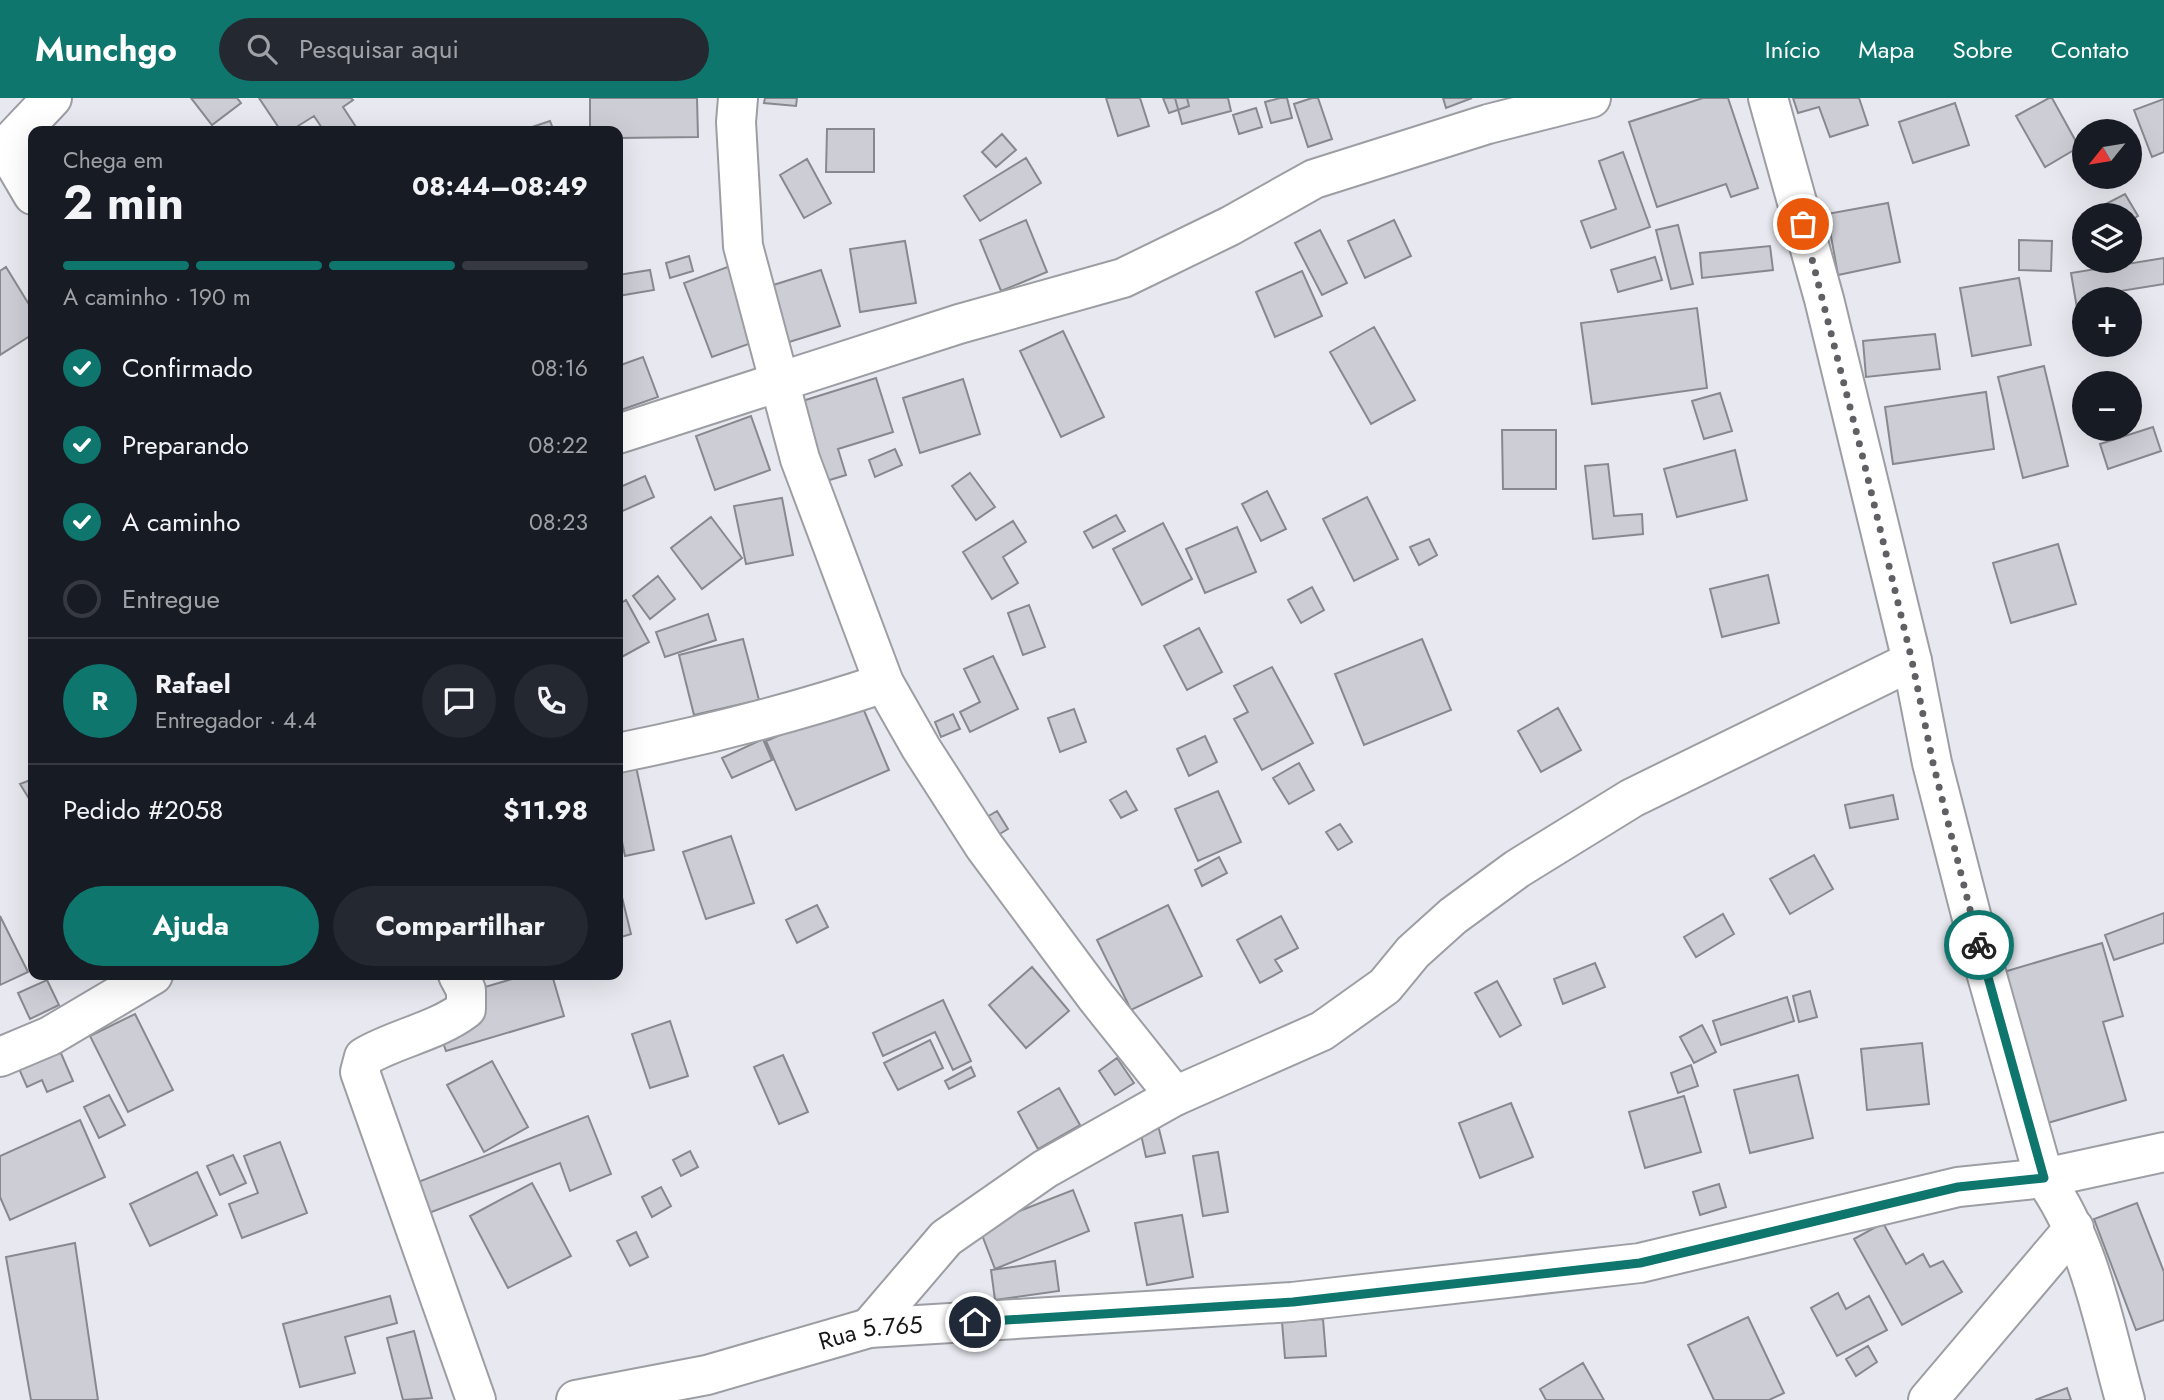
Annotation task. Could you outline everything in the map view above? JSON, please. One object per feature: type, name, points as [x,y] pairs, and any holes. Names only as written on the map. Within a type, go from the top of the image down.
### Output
[{"type":"street","points":[[28,188],[3,151],[52,98]]},
{"type":"street","points":[[738,98],[736,122],[743,246],[800,459],[884,683],[921,748],[984,846],[1096,997],[1175,1096]]},
{"type":"street","points":[[623,433],[959,324],[1123,278],[1230,226],[1314,179],[1488,124],[1591,98]]},
{"type":"street","points":[[1768,98],[1824,299],[1967,898],[2044,1178],[2061,1202],[2074,1228],[2094,1288],[2124,1400]]},
{"type":"street","points":[[869,1328],[946,1238],[1045,1169],[1175,1096],[1322,1031],[1385,986],[1413,952],[1453,916],[1517,869],[1632,797],[1912,661]]},
{"type":"street","points":[[623,752],[703,736],[884,683]]},
{"type":"street","points":[[0,1057],[50,1036],[145,980]]},
{"type":"street","points":[[461,980],[466,990],[466,1009],[453,1019],[381,1047],[364,1057],[360,1072],[475,1400]]},
{"type":"street","name":"Rua 5.765","points":[[576,1400],[707,1375],[869,1328],[1293,1302],[1640,1263],[1958,1187],[2044,1178],[2164,1152]]},
{"type":"street","points":[[1928,1400],[2074,1228]]},
{"type":"building","points":[[191,98],[237,98],[241,103],[212,125]]},
{"type":"building","points":[[259,98],[353,100],[343,107],[355,126],[321,126],[314,116],[298,126],[278,126]]},
{"type":"building","points":[[590,98],[697,98],[698,137],[623,138],[623,126],[590,126]]},
{"type":"building","points":[[765,98],[797,98],[796,106],[764,103]]},
{"type":"building","points":[[1106,98],[1140,98],[1149,126],[1118,136]]},
{"type":"building","points":[[1163,98],[1187,98],[1189,106],[1169,113]]},
{"type":"building","points":[[1175,98],[1228,98],[1231,111],[1182,124]]},
{"type":"building","points":[[1287,98],[1292,118],[1271,123],[1265,102]]},
{"type":"building","points":[[1318,98],[1332,139],[1308,147],[1294,104]]},
{"type":"building","points":[[1443,98],[1472,98],[1446,108]]},
{"type":"building","points":[[1703,98],[1728,98],[1758,188],[1731,197],[1726,184],[1657,207],[1629,122]]},
{"type":"building","points":[[1793,98],[1859,98],[1868,125],[1830,137],[1819,107],[1798,113]]},
{"type":"building","points":[[2052,98],[2072,134],[2072,151],[2045,167],[2016,116]]},
{"type":"building","points":[[2164,99],[2164,152],[2152,157],[2142,131],[2142,119],[2137,119],[2134,110]]},
{"type":"building","points":[[1955,103],[1969,145],[1913,163],[1899,122]]},
{"type":"building","points":[[1256,108],[1262,127],[1239,134],[1233,115]]},
{"type":"building","points":[[550,121],[552,126],[535,126]]},
{"type":"building","points":[[827,129],[874,129],[874,172],[826,172]]},
{"type":"building","points":[[1002,134],[1016,150],[996,167],[982,152]]},
{"type":"building","points":[[1623,152],[1650,227],[1591,248],[1581,221],[1616,209],[1599,161]]},
{"type":"building","points":[[1026,158],[1041,183],[980,221],[964,196]]},
{"type":"building","points":[[807,159],[831,203],[804,218],[780,175]]},
{"type":"building","points":[[2125,194],[2130,203],[2108,203]]},
{"type":"building","points":[[1888,203],[1900,262],[1838,275],[1827,214]]},
{"type":"building","points":[[1026,220],[1047,272],[1001,291],[980,240]]},
{"type":"building","points":[[1394,220],[1411,256],[1365,278],[1348,241]]},
{"type":"building","points":[[1678,225],[1693,284],[1671,289],[1656,230]]},
{"type":"building","points":[[1320,230],[1347,283],[1322,295],[1295,243]]},
{"type":"building","points":[[2019,240],[2052,241],[2051,271],[2019,270]]},
{"type":"building","points":[[905,241],[916,303],[860,312],[850,249]]},
{"type":"building","points":[[1770,246],[1773,270],[1702,278],[1700,253]]},
{"type":"building","points":[[689,256],[693,271],[670,278],[666,263]]},
{"type":"building","points":[[1655,257],[1662,280],[1618,292],[1611,270]]},
{"type":"building","points":[[2164,258],[2164,284],[2142,288],[2073,287],[2071,273],[2142,273],[2142,262]]},
{"type":"building","points":[[733,265],[760,340],[712,357],[684,283]]},
{"type":"building","points":[[6,267],[28,303],[28,337],[0,355],[0,271]]},
{"type":"building","points":[[650,270],[654,290],[623,295],[623,274]]},
{"type":"building","points":[[821,270],[840,326],[786,343],[767,287]]},
{"type":"building","points":[[1302,271],[1322,316],[1275,337],[1256,292]]},
{"type":"building","points":[[2019,278],[2031,345],[1972,356],[1960,288]]},
{"type":"building","points":[[1697,308],[1707,388],[1592,404],[1581,323]]},
{"type":"building","points":[[1374,327],[1415,400],[1371,424],[1330,352]]},
{"type":"building","points":[[1063,331],[1104,417],[1061,437],[1020,351]]},
{"type":"building","points":[[1935,334],[1940,369],[1866,377],[1863,341]]},
{"type":"building","points":[[643,357],[658,397],[623,409],[623,364]]},
{"type":"building","points":[[2044,366],[2068,466],[2023,478],[1998,377]]},
{"type":"building","points":[[876,378],[893,432],[838,449],[846,475],[820,483],[796,403]]},
{"type":"building","points":[[963,379],[980,434],[920,453],[903,398]]},
{"type":"building","points":[[1986,392],[1994,449],[1893,464],[1885,407]]},
{"type":"building","points":[[1720,393],[1732,431],[1704,439],[1692,401]]},
{"type":"building","points":[[751,416],[770,470],[715,490],[696,436]]},
{"type":"building","points":[[2153,427],[2161,451],[2108,469],[2100,444],[2109,441],[2142,441],[2142,431]]},
{"type":"building","points":[[1502,430],[1556,430],[1556,489],[1503,489]]},
{"type":"building","points":[[895,449],[902,465],[875,477],[869,460]]},
{"type":"building","points":[[1735,450],[1747,500],[1677,517],[1664,469]]},
{"type":"building","points":[[1608,464],[1614,516],[1642,514],[1643,534],[1593,539],[1585,466]]},
{"type":"building","points":[[970,473],[995,507],[976,520],[952,486]]},
{"type":"building","points":[[645,476],[654,497],[623,511],[623,486]]},
{"type":"building","points":[[1267,491],[1286,529],[1261,541],[1242,504]]},
{"type":"building","points":[[1367,497],[1398,559],[1354,581],[1323,519]]},
{"type":"building","points":[[782,498],[793,555],[746,564],[734,506]]},
{"type":"building","points":[[1116,515],[1125,531],[1093,548],[1084,532]]},
{"type":"building","points":[[711,517],[742,558],[702,589],[671,548]]},
{"type":"building","points":[[1013,521],[1026,542],[1003,557],[1018,583],[992,599],[963,552]]},
{"type":"building","points":[[1163,523],[1192,579],[1142,605],[1113,549]]},
{"type":"building","points":[[1237,527],[1256,572],[1205,593],[1186,549]]},
{"type":"building","points":[[1429,539],[1437,555],[1419,565],[1410,547]]},
{"type":"building","points":[[2058,544],[2076,604],[2011,623],[1993,563]]},
{"type":"building","points":[[1768,575],[1779,623],[1722,637],[1710,589]]},
{"type":"building","points":[[658,576],[675,599],[650,619],[633,596]]},
{"type":"building","points":[[1312,587],[1324,610],[1301,623],[1288,600]]},
{"type":"building","points":[[626,600],[649,642],[623,656],[623,602]]},
{"type":"building","points":[[1029,605],[1045,647],[1023,655],[1008,613]]},
{"type":"building","points":[[708,614],[716,640],[665,657],[656,632]]},
{"type":"building","points":[[1199,628],[1222,672],[1187,690],[1164,646]]},
{"type":"building","points":[[743,639],[759,700],[694,715],[679,655]]},
{"type":"building","points":[[1422,639],[1451,710],[1364,745],[1335,674]]},
{"type":"building","points":[[993,656],[1018,709],[970,732],[960,712],[980,702],[964,669]]},
{"type":"building","points":[[1272,667],[1313,743],[1262,770],[1234,719],[1248,712],[1234,686]]},
{"type":"building","points":[[860,701],[889,770],[796,810],[766,741]]},
{"type":"building","points":[[1558,708],[1581,750],[1541,772],[1518,731]]},
{"type":"building","points":[[1074,709],[1086,742],[1060,752],[1048,718]]},
{"type":"building","points":[[953,714],[960,729],[941,737],[935,722]]},
{"type":"building","points":[[1205,736],[1217,762],[1189,776],[1177,749]]},
{"type":"building","points":[[763,739],[772,760],[732,778],[722,758]]},
{"type":"building","points":[[635,762],[654,850],[625,856],[623,847],[623,764]]},
{"type":"building","points":[[1299,763],[1314,790],[1289,804],[1273,778]]},
{"type":"building","points":[[28,781],[28,797],[20,784]]},
{"type":"building","points":[[1126,791],[1137,810],[1121,818],[1110,800]]},
{"type":"building","points":[[1218,791],[1241,842],[1198,861],[1175,809]]},
{"type":"building","points":[[1893,795],[1898,819],[1850,828],[1845,805]]},
{"type":"building","points":[[997,811],[1008,829],[986,842],[975,824]]},
{"type":"building","points":[[1340,824],[1352,842],[1338,850],[1326,832]]},
{"type":"building","points":[[731,836],[754,903],[706,919],[683,852]]},
{"type":"building","points":[[1814,855],[1833,889],[1790,914],[1770,879]]},
{"type":"building","points":[[1219,857],[1227,873],[1202,886],[1195,870]]},
{"type":"building","points":[[623,901],[631,934],[623,936]]},
{"type":"building","points":[[817,905],[828,927],[797,943],[786,920]]},
{"type":"building","points":[[1168,905],[1202,976],[1131,1010],[1097,940]]},
{"type":"building","points":[[2164,913],[2164,943],[2114,960],[2105,935]]},
{"type":"building","points":[[1723,914],[1734,934],[1696,957],[1684,937]]},
{"type":"building","points":[[0,916],[28,972],[0,985]]},
{"type":"building","points":[[1281,916],[1298,948],[1275,960],[1282,971],[1260,983],[1237,940]]},
{"type":"building","points":[[2102,943],[2123,1016],[2103,1022],[2126,1100],[2041,1125],[1997,974]]},
{"type":"building","points":[[1595,963],[1605,987],[1563,1004],[1554,979]]},
{"type":"building","points":[[1032,967],[1069,1011],[1026,1048],[989,1005]]},
{"type":"building","points":[[47,980],[59,1005],[30,1019],[18,993]]},
{"type":"building","points":[[509,980],[553,980],[564,1016],[446,1051],[440,1034],[468,992]]},
{"type":"building","points":[[1497,981],[1521,1025],[1500,1037],[1475,993]]},
{"type":"building","points":[[1810,991],[1817,1017],[1799,1022],[1793,996]]},
{"type":"building","points":[[1787,997],[1794,1021],[1721,1045],[1713,1021]]},
{"type":"building","points":[[943,1000],[971,1061],[953,1070],[935,1032],[883,1056],[873,1033]]},
{"type":"building","points":[[135,1014],[173,1090],[128,1112],[90,1036]]},
{"type":"building","points":[[670,1021],[688,1076],[650,1088],[632,1034]]},
{"type":"building","points":[[1702,1025],[1716,1052],[1694,1063],[1680,1037]]},
{"type":"building","points":[[930,1040],[943,1068],[898,1090],[884,1063]]},
{"type":"building","points":[[1922,1043],[1929,1104],[1867,1110],[1861,1049]]},
{"type":"building","points":[[57,1044],[73,1081],[47,1092],[42,1080],[27,1087],[16,1062]]},
{"type":"building","points":[[783,1055],[808,1112],[779,1124],[754,1067]]},
{"type":"building","points":[[1117,1058],[1134,1083],[1115,1095],[1099,1071]]},
{"type":"building","points":[[492,1061],[528,1127],[484,1152],[447,1085]]},
{"type":"building","points":[[1691,1065],[1698,1086],[1678,1093],[1671,1073]]},
{"type":"building","points":[[971,1067],[975,1076],[949,1089],[945,1081]]},
{"type":"building","points":[[1798,1075],[1813,1138],[1750,1153],[1734,1090]]},
{"type":"building","points":[[1059,1088],[1080,1125],[1038,1149],[1018,1112]]},
{"type":"building","points":[[109,1095],[125,1125],[99,1138],[84,1107]]},
{"type":"building","points":[[1684,1096],[1701,1152],[1645,1168],[1629,1112]]},
{"type":"building","points":[[1511,1103],[1533,1157],[1480,1178],[1459,1123]]},
{"type":"building","points":[[588,1116],[611,1174],[570,1191],[560,1163],[429,1213],[418,1182]]},
{"type":"building","points":[[80,1120],[105,1177],[10,1220],[0,1197],[0,1156]]},
{"type":"building","points":[[1158,1125],[1165,1153],[1146,1157],[1140,1130]]},
{"type":"building","points":[[280,1142],[307,1213],[242,1238],[229,1204],[258,1193],[244,1156]]},
{"type":"building","points":[[690,1151],[698,1167],[681,1176],[673,1160]]},
{"type":"building","points":[[1218,1152],[1228,1212],[1203,1216],[1193,1156]]},
{"type":"building","points":[[233,1155],[246,1183],[220,1195],[207,1166]]},
{"type":"building","points":[[197,1172],[217,1215],[150,1246],[130,1204]]},
{"type":"building","points":[[532,1183],[571,1256],[508,1288],[470,1216]]},
{"type":"building","points":[[1719,1184],[1726,1207],[1700,1215],[1693,1192]]},
{"type":"building","points":[[661,1187],[671,1206],[652,1217],[642,1197]]},
{"type":"building","points":[[1073,1190],[1089,1231],[995,1269],[979,1227]]},
{"type":"building","points":[[2137,1203],[2164,1272],[2164,1320],[2136,1330],[2094,1219]]},
{"type":"building","points":[[1182,1215],[1193,1277],[1147,1285],[1135,1223]]},
{"type":"building","points":[[1883,1223],[1906,1264],[1923,1254],[1930,1267],[1943,1261],[1962,1292],[1902,1325],[1854,1239]]},
{"type":"building","points":[[636,1232],[648,1257],[630,1266],[617,1241]]},
{"type":"building","points":[[75,1243],[98,1400],[31,1400],[6,1257]]},
{"type":"building","points":[[1055,1261],[1059,1291],[995,1300],[991,1270]]},
{"type":"building","points":[[1838,1293],[1846,1309],[1869,1296],[1887,1330],[1837,1356],[1811,1308]]},
{"type":"building","points":[[390,1296],[397,1323],[345,1337],[355,1373],[300,1387],[283,1324]]},
{"type":"building","points":[[1748,1317],[1784,1393],[1769,1400],[1714,1400],[1688,1345]]},
{"type":"building","points":[[1323,1319],[1326,1356],[1285,1358],[1282,1322]]},
{"type":"building","points":[[414,1331],[432,1398],[403,1400],[387,1338]]},
{"type":"building","points":[[1868,1346],[1877,1362],[1856,1376],[1846,1359]]},
{"type":"building","points":[[1583,1363],[1604,1400],[1546,1400],[1540,1389]]},
{"type":"building","points":[[2067,1388],[2071,1400],[2035,1400]]},
{"type":"way so far","points":[[1803,224],[1862,454],[1912,661],[1933,763],[1979,945]]},
{"type":"route","points":[[975,1322],[1293,1302],[1640,1263],[1958,1187],[2044,1178],[1979,945]]}]
